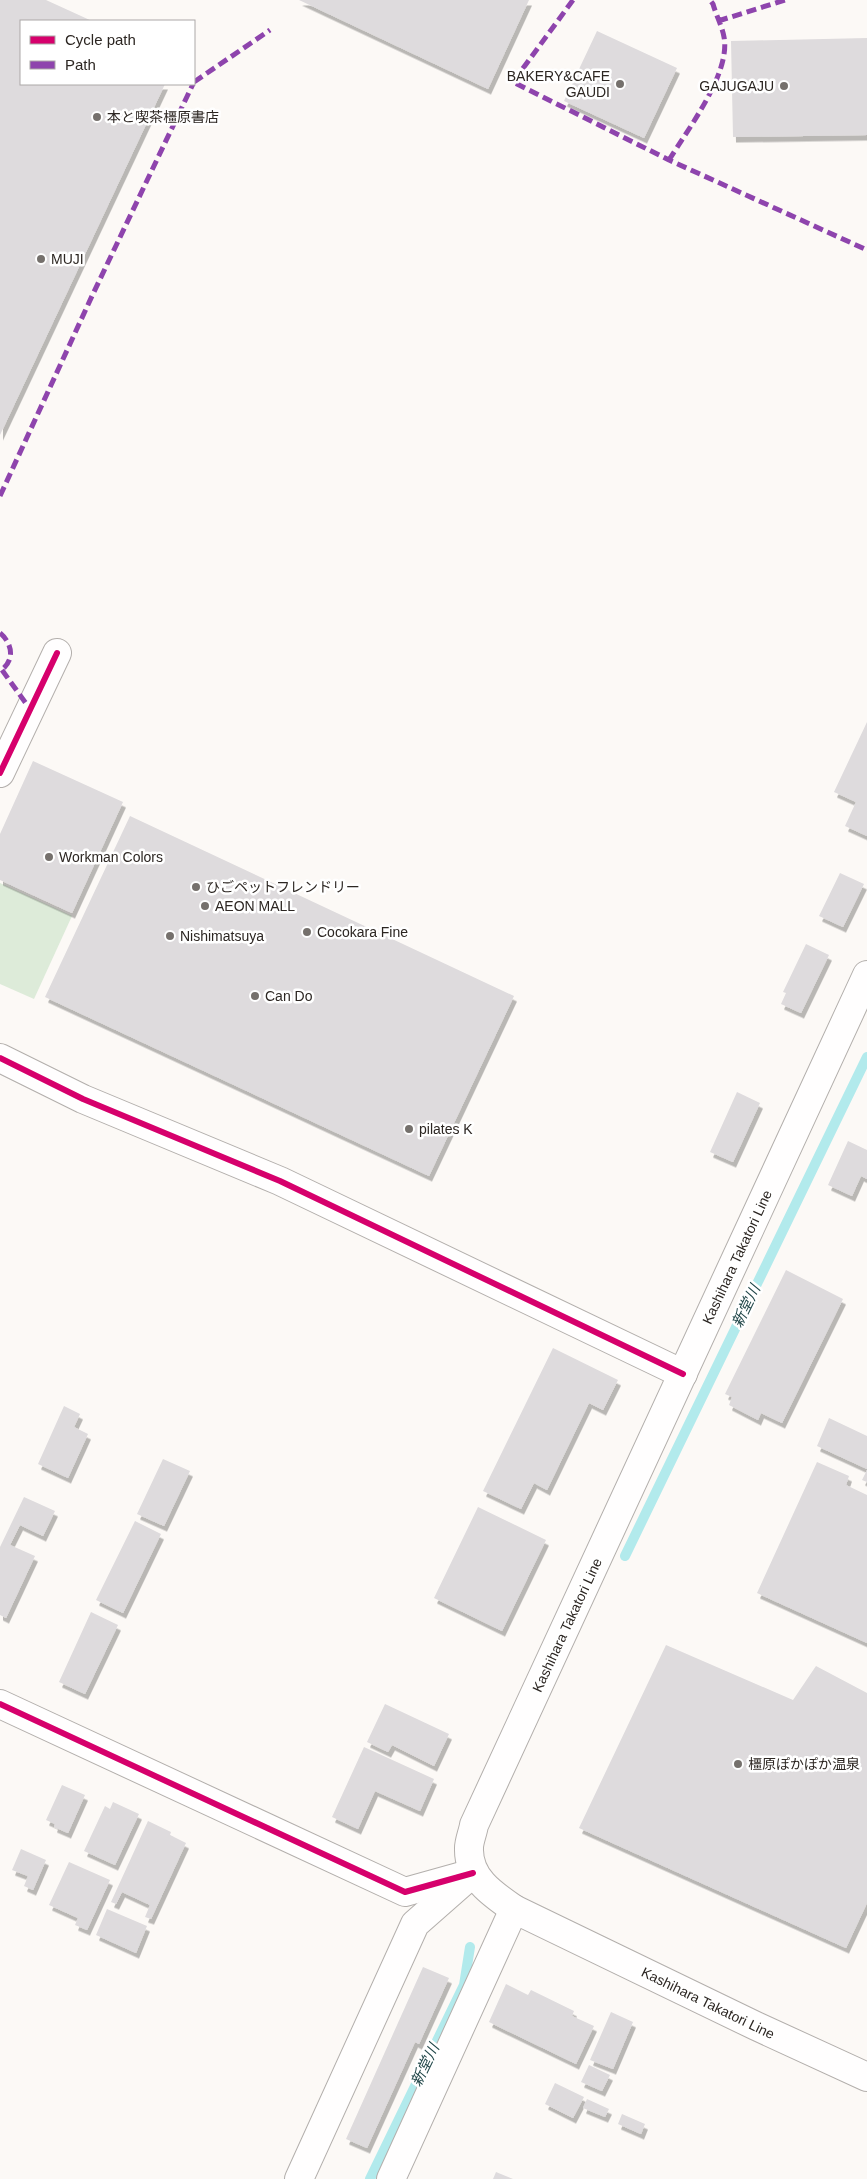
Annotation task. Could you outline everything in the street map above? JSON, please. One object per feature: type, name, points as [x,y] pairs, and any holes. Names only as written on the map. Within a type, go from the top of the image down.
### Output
[{"type":"street","points":[[0,773],[57,652]]},
{"type":"street","name":"Kashihara Takatori Line","points":[[867,975],[474,1825],[469,1848],[473,1872],[492,1894],[514,1909],[756,2026],[867,2077]]},
{"type":"street","points":[[0,1058],[83,1099],[280,1181],[682,1374]]},
{"type":"street","points":[[0,1704],[405,1892],[473,1872]]},
{"type":"street","points":[[299,2179],[415,1924],[473,1872]]},
{"type":"street","points":[[391,2179],[514,1909]]},
{"type":"green space","points":[[0,883],[72,916],[34,999],[0,984]]},
{"type":"building","name":"MUJI","points":[[0,0],[46,0],[90,20],[20,20],[20,85],[165,85],[0,435]]},
{"type":"building","points":[[299,0],[529,0],[488,89]]},
{"type":"building","name":"BAKERY&CAFE GAUDI","points":[[597,31],[677,68],[644,138],[564,101]]},
{"type":"building","points":[[867,38],[867,135],[733,137],[731,41]]},
{"type":"building","points":[[867,722],[867,836],[845,826],[856,802],[834,792]]},
{"type":"building","name":"Workman Colors","points":[[33,761],[123,802],[72,913],[0,880],[0,834]]},
{"type":"building","name":"AEON MALL","points":[[130,816],[514,996],[429,1176],[45,997]]},
{"type":"building","points":[[840,873],[864,884],[843,927],[819,916]]},
{"type":"building","points":[[806,944],[829,955],[801,1013],[781,1004],[786,993],[783,992]]},
{"type":"building","points":[[737,1092],[760,1103],[733,1162],[710,1152]]},
{"type":"building","points":[[848,1141],[867,1150],[867,1179],[861,1176],[852,1196],[828,1185]]},
{"type":"building","points":[[786,1270],[843,1299],[782,1423],[761,1413],[758,1420],[729,1405],[732,1397],[725,1394]]},
{"type":"building","points":[[553,1348],[618,1380],[603,1410],[589,1403],[547,1490],[534,1483],[521,1509],[483,1491]]},
{"type":"building","points":[[64,1406],[80,1414],[74,1427],[88,1434],[68,1478],[38,1464]]},
{"type":"building","points":[[829,1418],[867,1436],[867,1469],[817,1446]]},
{"type":"building","points":[[163,1459],[190,1471],[164,1526],[137,1514]]},
{"type":"building","points":[[817,1462],[849,1476],[846,1485],[867,1495],[867,1643],[757,1593]]},
{"type":"building","points":[[867,1470],[867,1482],[862,1480]]},
{"type":"building","points":[[24,1497],[55,1511],[43,1536],[20,1525],[10,1545],[35,1556],[6,1618],[0,1615],[0,1547]]},
{"type":"building","points":[[478,1507],[546,1540],[502,1631],[434,1598]]},
{"type":"building","points":[[135,1521],[161,1534],[123,1613],[96,1600]]},
{"type":"building","points":[[91,1612],[118,1625],[85,1694],[59,1682]]},
{"type":"building","name":"橿原ぽかぽか温泉","points":[[666,1645],[793,1700],[816,1666],[867,1693],[867,1903],[846,1948],[579,1828]]},
{"type":"building","points":[[385,1704],[449,1734],[434,1766],[392,1745],[388,1752],[367,1742]]},
{"type":"building","points":[[364,1747],[434,1779],[420,1811],[375,1791],[358,1829],[332,1817]]},
{"type":"building","points":[[62,1785],[85,1795],[68,1833],[54,1827],[55,1824],[46,1820]]},
{"type":"building","points":[[113,1802],[139,1814],[115,1865],[84,1851],[105,1806],[110,1809]]},
{"type":"building","points":[[148,1821],[171,1832],[170,1835],[186,1843],[151,1919],[145,1917],[150,1905],[122,1892],[116,1904],[111,1902]]},
{"type":"building","points":[[21,1849],[46,1860],[33,1890],[24,1886],[28,1876],[12,1870]]},
{"type":"building","points":[[69,1862],[110,1880],[87,1930],[75,1925],[78,1918],[49,1905]]},
{"type":"building","points":[[107,1909],[147,1926],[136,1953],[96,1935]]},
{"type":"building","points":[[423,1967],[449,1978],[419,2044],[415,2042],[367,2148],[346,2139]]},
{"type":"building","points":[[506,1984],[528,1995],[531,1990],[574,2011],[572,2016],[594,2026],[576,2064],[489,2022]]},
{"type":"building","points":[[611,2012],[633,2022],[613,2069],[590,2060]]},
{"type":"building","points":[[589,2065],[610,2075],[602,2091],[581,2082]]},
{"type":"building","points":[[555,2083],[584,2097],[573,2118],[545,2104]]},
{"type":"building","points":[[587,2099],[609,2109],[605,2117],[583,2108]]},
{"type":"building","points":[[622,2114],[645,2124],[641,2134],[618,2124]]},
{"type":"building","points":[[496,2172],[513,2179],[493,2179]]},
{"type":"waterway","name":"新堂川","points":[[625,1556],[867,1057]]},
{"type":"waterway","name":"新堂川","points":[[370,2179],[464,1985],[470,1947]]},
{"type":"marked path","points":[[573,0],[513,82],[669,160],[867,250]]},
{"type":"marked path","points":[[669,160],[697,117],[715,84],[721,67],[724,37],[710,0]]},
{"type":"marked path","points":[[718,21],[785,0]]},
{"type":"marked path","points":[[195,81],[270,30]]},
{"type":"marked path","points":[[0,496],[92,296],[193,85]]},
{"type":"marked path","points":[[0,633],[10,647],[8,662],[0,671]]},
{"type":"marked path","points":[[2,670],[30,709]]},
{"type":"cycle path","points":[[0,773],[57,653]]},
{"type":"cycle path","points":[[0,1058],[83,1099],[280,1181],[683,1374]]},
{"type":"cycle path","points":[[0,1704],[405,1892],[473,1873]]},
{"type":"place","name":"BAKERY&CAFE GAUDI","points":[[620,84]]},
{"type":"place","name":"GAJUGAJU","points":[[784,86]]},
{"type":"place","name":"本と喫茶橿原書店","points":[[97,117]]},
{"type":"place","name":"MUJI","points":[[41,259]]},
{"type":"place","name":"Workman Colors","points":[[49,857]]},
{"type":"place","name":"ひごペットフレンドリー","points":[[196,887]]},
{"type":"place","name":"AEON MALL","points":[[205,906]]},
{"type":"place","name":"Cocokara Fine","points":[[307,932]]},
{"type":"place","name":"Nishimatsuya","points":[[170,936]]},
{"type":"place","name":"Can Do","points":[[255,996]]},
{"type":"place","name":"pilates K","points":[[409,1129]]},
{"type":"place","name":"橿原ぽかぽか温泉","points":[[738,1764]]}]
